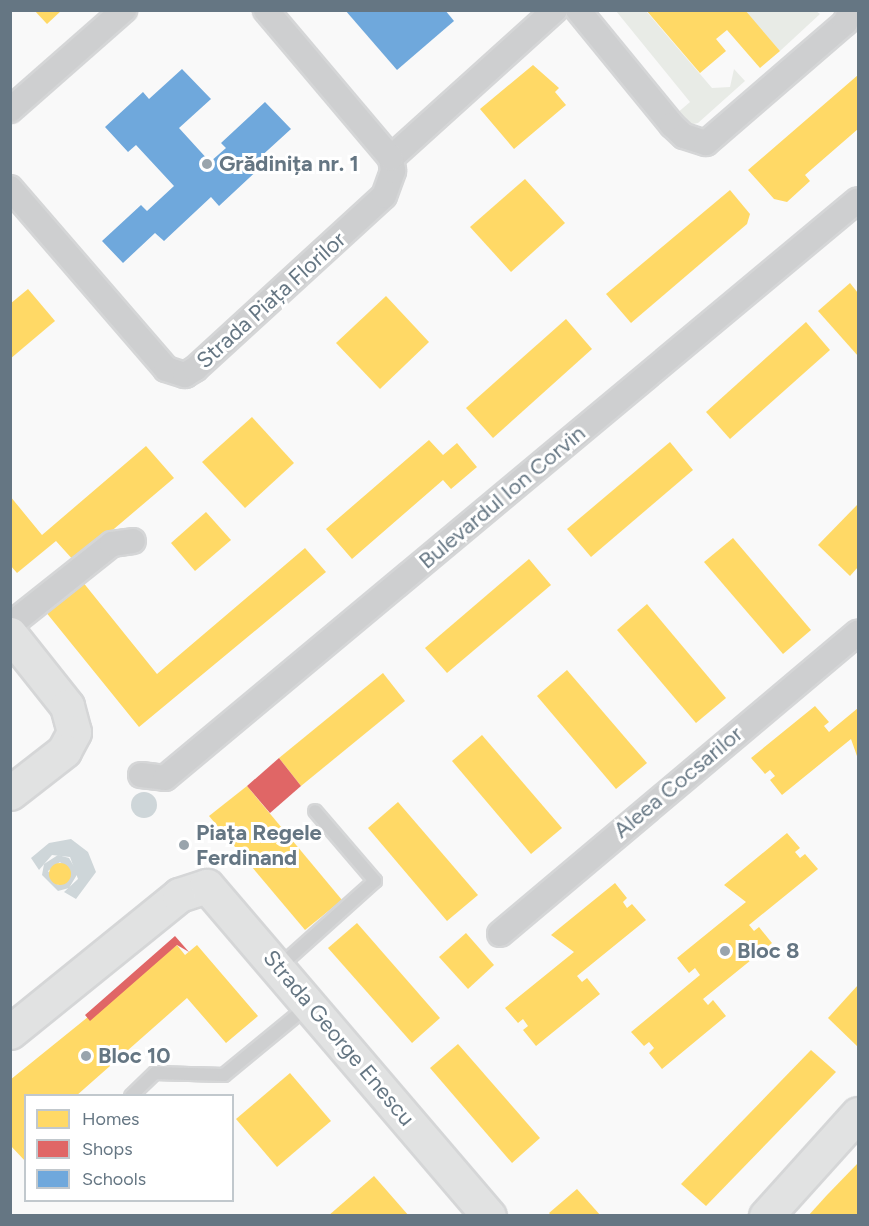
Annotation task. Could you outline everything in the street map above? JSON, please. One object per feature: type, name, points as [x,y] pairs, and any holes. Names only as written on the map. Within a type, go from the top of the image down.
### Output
[{"type":"street","points":[[10,110],[124,10]]},
{"type":"street","points":[[266,10],[391,158],[555,10]]},
{"type":"street","points":[[578,10],[672,125],[684,136],[706,143],[845,23],[851,10]]},
{"type":"street","name":"Strada Piața Florilor","points":[[10,188],[142,345],[166,369],[185,375],[384,196],[391,158]]},
{"type":"street","name":"Bulevardul Ion Corvin","points":[[141,775],[165,778],[858,200]]},
{"type":"street","points":[[10,625],[112,544],[133,540]]},
{"type":"street","name":"Aleea Cocsarilor","points":[[500,934],[858,633]]},
{"type":"street","points":[[10,634],[73,719],[64,751],[10,793]]},
{"type":"street","name":"Strada George Enescu","points":[[10,1032],[178,895],[199,884],[214,890],[489,1215]]},
{"type":"street","points":[[766,1215],[858,1114]]},
{"type":"lane","points":[[279,967],[375,881],[315,811]]},
{"type":"lane","points":[[132,1094],[154,1073],[225,1074],[310,1004]]},
{"type":"shaded area","points":[[616,11],[646,11],[712,88],[730,87],[734,69],[745,81],[698,123],[688,125],[676,114],[690,102]]},
{"type":"shaded area","points":[[745,11],[816,11],[820,14],[780,51]]},
{"type":"shaded area","points":[[144,792],[153,796],[157,805],[153,814],[144,818],[135,814],[131,805],[135,796]]},
{"type":"shaded area","points":[[71,839],[88,852],[96,872],[76,899],[64,892],[78,879],[70,857],[52,855],[39,870],[31,858],[49,843]]},
{"type":"shaded area","points":[[58,855],[69,858],[78,873],[69,888],[58,891],[42,875],[44,864]],"holes":[[[60,862],[71,875],[58,885],[48,871]]]},
{"type":"building: Homes","points":[[34,10],[62,10],[47,24]]},
{"type":"building: Homes","points":[[646,10],[745,10],[780,51],[760,68],[727,30],[716,39],[726,51],[700,73]]},
{"type":"building: Homes","points":[[533,65],[559,88],[555,92],[566,105],[514,149],[480,109]]},
{"type":"building: Homes","points":[[858,75],[858,129],[805,175],[810,181],[787,202],[774,199],[748,170]]},
{"type":"building: Homes","points":[[525,179],[565,223],[511,272],[470,227]]},
{"type":"building: Homes","points":[[730,190],[750,214],[747,224],[631,323],[606,294]]},
{"type":"building: Homes","points":[[850,283],[858,293],[858,356],[818,311]]},
{"type":"building: Homes","points":[[28,289],[55,321],[10,359],[10,304]]},
{"type":"building: Homes","points":[[386,296],[429,342],[380,389],[336,343]]},
{"type":"building: Homes","points":[[566,319],[592,349],[493,438],[466,408]]},
{"type":"building: Homes","points":[[806,322],[830,350],[730,439],[706,412]]},
{"type":"building: Homes","points":[[252,417],[294,463],[245,508],[202,462]]},
{"type":"building: Homes","points":[[429,440],[443,455],[457,443],[477,467],[451,489],[443,480],[352,559],[326,529]]},
{"type":"building: Homes","points":[[670,442],[693,470],[591,557],[567,529]]},
{"type":"building: Homes","points":[[146,446],[174,478],[75,562],[56,541],[17,573],[10,565],[10,496],[42,535]]},
{"type":"building: Homes","points":[[858,504],[858,567],[850,576],[818,545]]},
{"type":"building: Homes","points":[[206,512],[231,540],[195,571],[171,543]]},
{"type":"building: Homes","points":[[733,538],[811,630],[783,654],[704,562]]},
{"type":"building: Homes","points":[[305,548],[326,572],[139,727],[45,611],[82,581],[157,674]]},
{"type":"building: Homes","points":[[529,559],[551,585],[447,673],[425,648]]},
{"type":"building: Homes","points":[[647,604],[726,698],[696,723],[617,630]]},
{"type":"building: Homes","points":[[567,670],[647,763],[616,789],[537,696]]},
{"type":"building: Homes","points":[[383,673],[405,701],[301,786],[279,758]]},
{"type":"building: Homes","points":[[815,706],[829,722],[824,726],[829,732],[858,708],[858,759],[851,739],[782,795],[770,780],[775,776],[770,770],[765,774],[751,758]]},
{"type":"building: Homes","points":[[482,735],[562,828],[531,854],[452,761]]},
{"type":"building: Homes","points":[[247,786],[342,900],[305,930],[209,816]]},
{"type":"building: Homes","points":[[398,802],[478,895],[447,921],[368,828]]},
{"type":"building: Homes","name":"Bloc 8","points":[[787,833],[800,848],[795,852],[800,858],[805,854],[818,869],[749,925],[754,931],[759,927],[772,943],[703,999],[708,1005],[713,1000],[726,1016],[662,1069],[649,1053],[654,1048],[649,1042],[644,1046],[631,1032],[700,975],[695,968],[689,973],[677,958],[746,902],[724,885]]},
{"type":"building: Homes","points":[[56,863],[64,863],[71,870],[71,878],[64,885],[56,885],[49,878],[49,870]]},
{"type":"building: Homes","points":[[615,883],[627,898],[623,902],[627,908],[632,904],[646,920],[577,976],[582,982],[587,978],[600,994],[536,1046],[523,1030],[528,1026],[523,1019],[518,1023],[505,1008],[574,952],[551,935]]},
{"type":"building: Homes","points":[[357,923],[440,1018],[412,1043],[328,948]]},
{"type":"building: Homes","points":[[466,933],[494,965],[468,989],[439,957]]},
{"type":"building: Homes","name":"Bloc 10","points":[[177,945],[185,955],[197,945],[258,1016],[226,1043],[187,998],[78,1094],[24,1094],[24,1160],[10,1145],[10,1080]]},
{"type":"building: Homes","points":[[858,985],[858,1047],[828,1018]]},
{"type":"building: Homes","points":[[458,1044],[540,1138],[512,1163],[430,1068]]},
{"type":"building: Homes","points":[[811,1050],[836,1072],[706,1206],[681,1184]]},
{"type":"building: Homes","points":[[290,1073],[331,1121],[277,1167],[236,1119]]},
{"type":"building: Homes","points":[[858,1163],[858,1216],[808,1216],[827,1195]]},
{"type":"building: Homes","points":[[374,1176],[409,1216],[328,1216]]},
{"type":"building: Homes","points":[[577,1189],[601,1216],[552,1216],[549,1213]]},
{"type":"building: Shops","points":[[279,758],[301,786],[270,813],[247,786]]},
{"type":"building: Shops","points":[[175,936],[189,952],[177,945],[90,1021],[85,1015]]},
{"type":"building: Schools","points":[[345,10],[445,10],[454,21],[397,70]]},
{"type":"building: Schools","name":"Grădinița nr. 1","points":[[182,69],[211,99],[179,128],[210,162],[226,148],[221,143],[265,102],[291,129],[257,160],[262,166],[219,206],[211,197],[164,241],[155,233],[123,263],[102,241],[141,205],[147,211],[174,186],[136,145],[128,152],[105,127],[143,92],[149,99]]},
{"type":"place","name":"Grădinița nr. 1","points":[[207,164]]},
{"type":"place","name":"Piața Regele Ferdinand","points":[[184,845]]},
{"type":"place","name":"Bloc 8","points":[[725,951]]},
{"type":"place","name":"Bloc 10","points":[[86,1056]]}]
